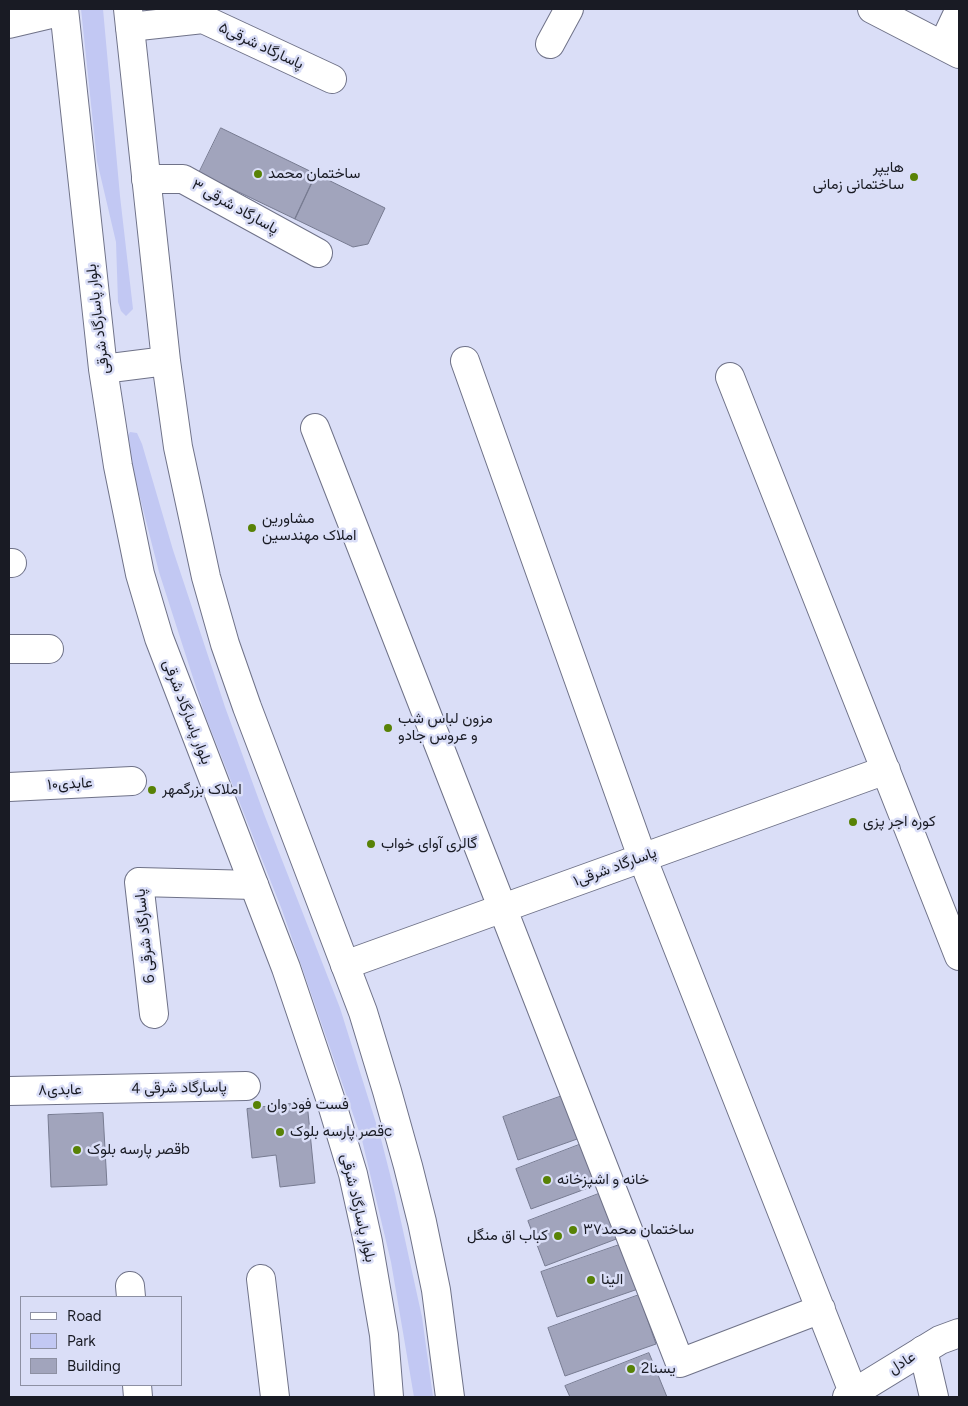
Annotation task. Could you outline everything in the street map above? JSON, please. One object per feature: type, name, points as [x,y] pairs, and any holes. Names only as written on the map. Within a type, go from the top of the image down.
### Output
[{"type":"street","points":[[550,44],[569,9]]},
{"type":"street","points":[[872,9],[951,49],[959,11]]},
{"type":"street","points":[[9,24],[64,10]]},
{"type":"street","name":"بلوار پاسارگاد شرقی","points":[[64,10],[104,369],[118,466],[140,574],[159,638],[286,968],[330,1098],[353,1174],[368,1242],[384,1335],[389,1397]]},
{"type":"street","points":[[129,18],[166,361],[178,447],[206,577],[225,644],[247,707],[363,1012],[387,1090],[422,1222],[436,1290],[450,1397]]},
{"type":"street","name":"پاسارگاد شرقی۵","points":[[129,18],[203,19],[332,79]]},
{"type":"street","name":"پاسارگاد شرقی ۳","points":[[146,179],[183,179],[318,253]]},
{"type":"street","points":[[104,369],[166,361]]},
{"type":"street","points":[[465,362],[642,857],[821,1308],[852,1396]]},
{"type":"street","points":[[730,377],[959,956]]},
{"type":"street","points":[[315,428],[680,1363],[821,1308]]},
{"type":"street","points":[[9,649],[49,649]]},
{"type":"street","name":"پاسارگاد شرقی۱","points":[[345,965],[886,770]]},
{"type":"street","name":"عابدی۱۰","points":[[9,787],[132,781]]},
{"type":"street","name":"6 پاسارگاد شرقی","points":[[154,1014],[138,882],[254,885]]},
{"type":"street","name":"4 پاسارگاد شرقی","points":[[112,1089],[246,1086]]},
{"type":"street","name":"عابدی۸","points":[[9,1091],[112,1089]]},
{"type":"street","points":[[261,1279],[275,1397]]},
{"type":"street","name":"عادل","points":[[852,1396],[923,1350],[940,1340],[959,1333]]},
{"type":"street","points":[[923,1350],[934,1397]]},
{"type":"green space","points":[[81,9],[103,9],[120,196],[133,309],[126,316],[121,311],[118,302],[116,242],[97,161]]},
{"type":"green space","points":[[130,432],[137,433],[142,444],[173,550],[225,707],[264,814],[340,1008],[381,1139],[395,1194],[422,1317],[433,1397],[414,1397],[391,1262],[362,1140],[282,910],[205,715],[159,572],[134,474],[127,437]]},
{"type":"building","name":"ساختمان محمد","points":[[221,128],[316,174],[295,219],[199,173]]},
{"type":"building","points":[[316,174],[385,208],[368,244],[353,247],[295,219]]},
{"type":"building","points":[[565,1095],[580,1138],[518,1160],[503,1117]]},
{"type":"building","name":"قصر پارسه بلوکc","points":[[307,1102],[315,1183],[280,1187],[276,1155],[252,1158],[247,1109]]},
{"type":"building","name":"قصر پارسه بلوکb","points":[[103,1113],[107,1185],[51,1187],[48,1115]]},
{"type":"building","points":[[584,1143],[599,1184],[531,1209],[516,1169]]},
{"type":"building","name":"ساختمان محمد۳۷","points":[[601,1193],[619,1238],[545,1266],[528,1221]]},
{"type":"building","name":"الینا","points":[[625,1243],[641,1288],[557,1317],[541,1272]]},
{"type":"building","points":[[639,1295],[656,1344],[565,1376],[548,1328]]},
{"type":"building","name":"یسنا2","points":[[649,1353],[667,1397],[570,1397],[565,1386]]},
{"type":"place","name":"ساختمان محمد","points":[[258,174]]},
{"type":"place","name":"هایپر ساختمانی زمانی","points":[[914,177]]},
{"type":"place","name":"مشاورین املاک مهندسین","points":[[252,528]]},
{"type":"place","name":"مزون لباس شب و عروس جادو","points":[[388,728]]},
{"type":"place","name":"املاک بزرگمهر","points":[[152,790]]},
{"type":"place","name":"کوره اجر پزی","points":[[853,822]]},
{"type":"place","name":"گالری آوای خواب","points":[[371,844]]},
{"type":"place","name":"فست فود وان","points":[[257,1105]]},
{"type":"place","name":"قصر پارسه بلوکc","points":[[280,1132]]},
{"type":"place","name":"قصر پارسه بلوکb","points":[[77,1150]]},
{"type":"place","name":"خانه و اشپزخانه","points":[[547,1180]]},
{"type":"place","name":"ساختمان محمد۳۷","points":[[573,1230]]},
{"type":"place","name":"کباب اق منگل","points":[[558,1236]]},
{"type":"place","name":"الینا","points":[[591,1280]]},
{"type":"place","name":"یسنا2","points":[[631,1369]]}]
